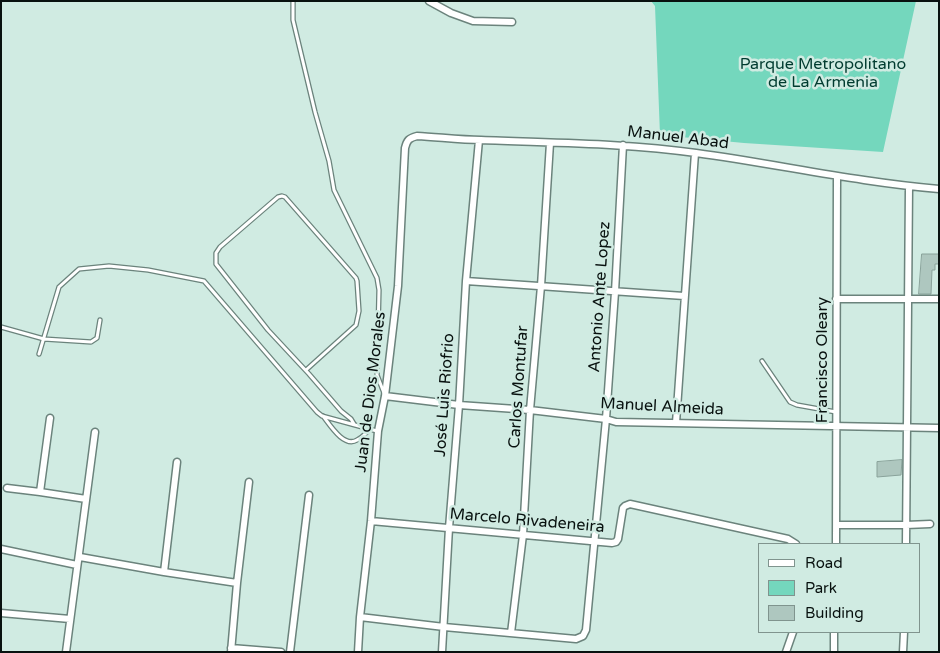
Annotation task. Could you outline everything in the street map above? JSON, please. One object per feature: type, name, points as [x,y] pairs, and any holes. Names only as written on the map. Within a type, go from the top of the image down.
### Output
[{"type":"street","points":[[429,1],[451,13],[474,20],[512,22]]},
{"type":"street","name":"Manuel Abad","points":[[411,138],[417,136],[623,145],[695,152],[909,187],[939,189]]},
{"type":"street","name":"Juan de Dios Morales","points":[[358,652],[378,431],[385,396],[398,286],[405,148],[407,141],[411,138]]},
{"type":"street","name":"José Luis Riofrio","points":[[442,652],[449,528],[460,405],[466,281],[479,140]]},
{"type":"street","name":"Carlos Montufar","points":[[511,633],[523,534],[530,410],[550,143]]},
{"type":"street","name":"Antonio Ante Lopez","points":[[511,633],[576,639],[582,636],[586,630],[606,419],[623,145]]},
{"type":"street","points":[[676,423],[695,152]]},
{"type":"street","name":"Francisco Oleary","points":[[836,543],[837,176]]},
{"type":"street","points":[[906,543],[909,187]]},
{"type":"street","points":[[466,281],[684,296]]},
{"type":"street","points":[[836,299],[939,299]]},
{"type":"street","name":"Manuel Almeida","points":[[385,396],[460,405],[530,410],[606,419],[616,422],[939,428]]},
{"type":"street","points":[[40,492],[50,418]]},
{"type":"street","points":[[66,652],[95,432]]},
{"type":"street","points":[[164,572],[177,462]]},
{"type":"street","points":[[249,482],[231,650],[282,652]]},
{"type":"street","points":[[7,488],[86,500]]},
{"type":"street","points":[[290,652],[309,495]]},
{"type":"street","name":"Marcelo Rivadeneira","points":[[371,521],[612,543],[618,539],[623,508],[630,504],[788,539],[794,543]]},
{"type":"street","points":[[837,525],[906,526],[930,524]]},
{"type":"street","points":[[1,549],[77,565]]},
{"type":"street","points":[[80,557],[237,583]]},
{"type":"street","points":[[1,613],[70,619]]},
{"type":"street","points":[[360,617],[444,628],[511,633]]},
{"type":"street","points":[[786,652],[793,633]]},
{"type":"street","points":[[834,633],[834,652]]},
{"type":"street","points":[[903,652],[904,633]]},
{"type":"lane","points":[[293,1],[293,20],[329,161],[334,190],[377,278],[380,290],[377,375],[385,396]]},
{"type":"lane","points":[[306,370],[358,322],[357,281],[292,204],[282,196],[278,197],[220,246],[216,253],[216,260],[219,268],[268,330],[354,424]]},
{"type":"lane","points":[[39,354],[59,287],[79,269],[109,266],[148,270],[204,281],[263,351],[344,441],[352,442],[358,440],[370,429]]},
{"type":"lane","points":[[1,327],[44,339],[90,342],[97,338],[100,320]]},
{"type":"lane","points":[[762,361],[790,402],[837,412]]},
{"type":"lane","points":[[322,416],[378,431]]},
{"type":"green space","name":"Parque Metropolitano de La Armenia","points":[[651,1],[916,1],[883,152],[744,143],[660,135],[655,6]]},
{"type":"building","points":[[922,254],[939,254],[939,264],[935,264],[935,270],[932,270],[931,294],[919,294]]},
{"type":"building","points":[[902,460],[901,475],[877,477],[877,462]]}]
